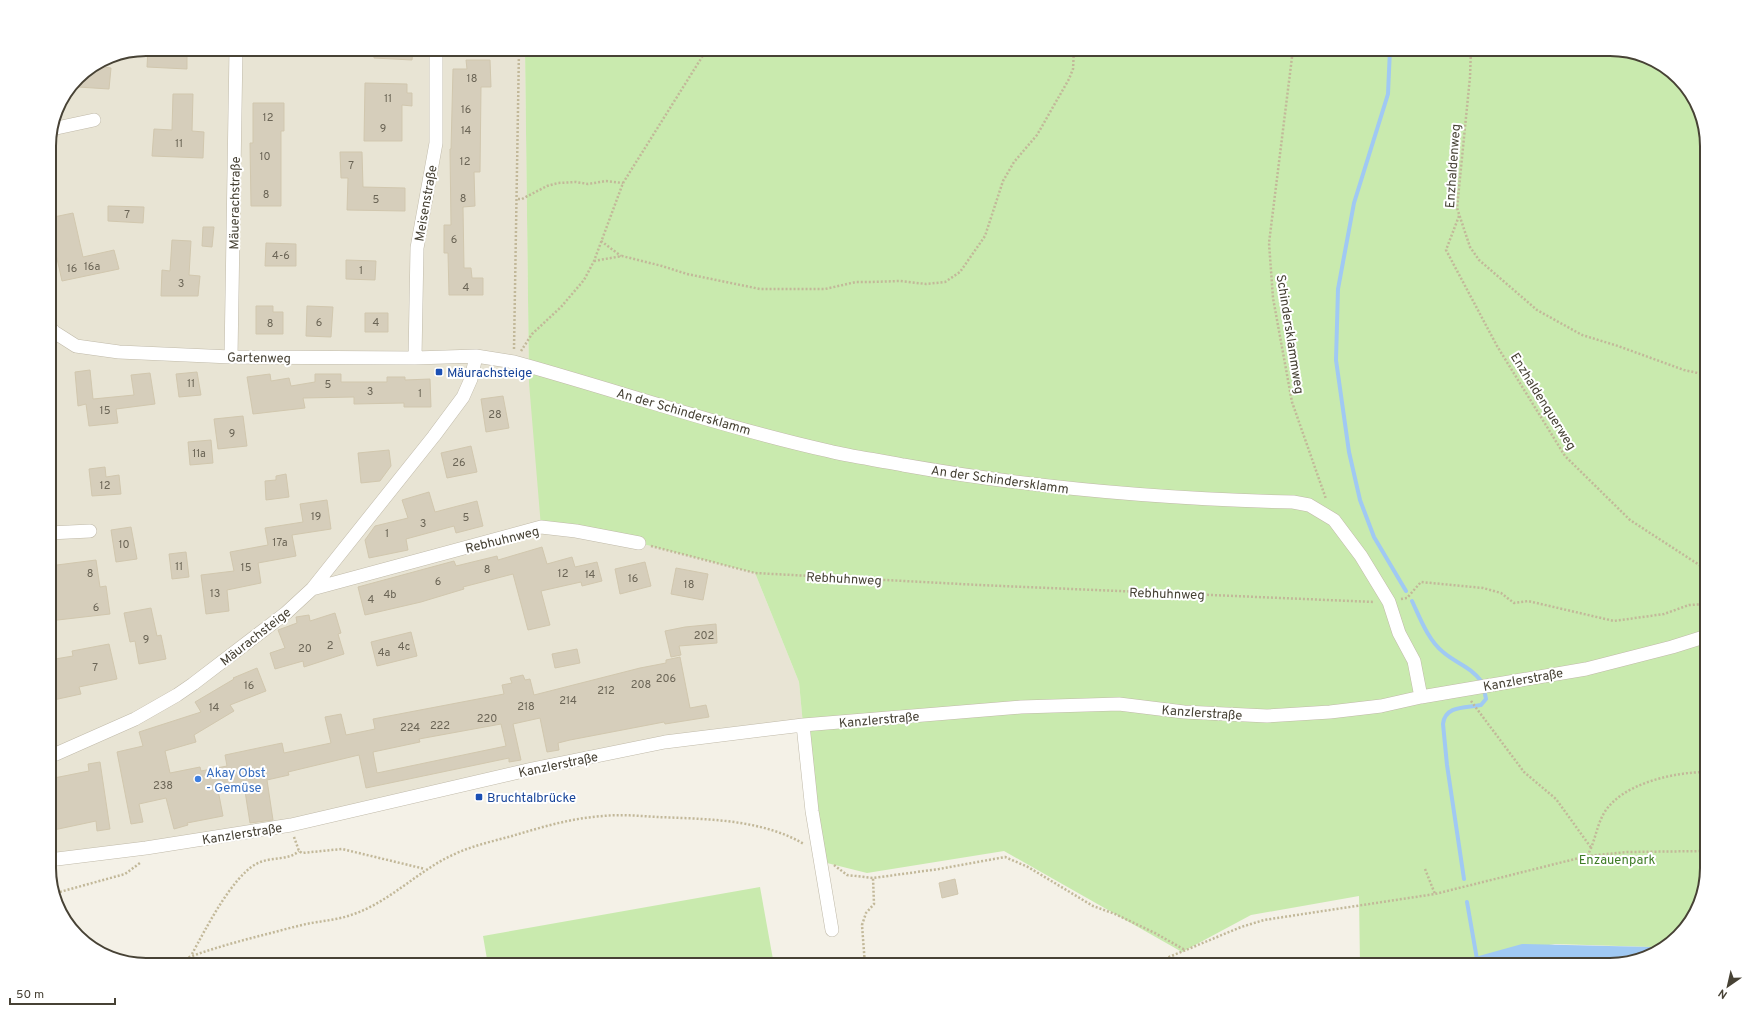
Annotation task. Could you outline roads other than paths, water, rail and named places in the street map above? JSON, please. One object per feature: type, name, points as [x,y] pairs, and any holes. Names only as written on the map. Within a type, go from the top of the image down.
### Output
[{"type":"street","name":"Mäuerachstraße","points":[[231,357],[236,56]]},
{"type":"street","name":"Meisenstraße","points":[[415,358],[417,248],[436,143],[436,56]]},
{"type":"street","points":[[58,128],[94,120]]},
{"type":"street","name":"Gartenweg","points":[[56,335],[76,346],[119,352],[231,357],[415,358],[476,356]]},
{"type":"street","name":"An der Schindersklamm","points":[[476,356],[514,362],[756,433],[831,452],[1016,484],[1145,496],[1293,502],[1309,505],[1334,520],[1346,533],[1389,602],[1399,633],[1414,661],[1421,697]]},
{"type":"street","name":"Mäurachsteige","points":[[56,754],[134,719],[177,695],[286,613],[312,590],[464,397],[471,379],[476,356]]},
{"type":"street","name":"Rebhuhnweg","points":[[312,590],[541,528],[576,531],[639,543]]},
{"type":"street","points":[[56,533],[90,531]]},
{"type":"street","name":"Kanzlerstraße","points":[[56,859],[146,848],[291,825],[532,769],[665,742],[803,725],[1021,707],[1119,704],[1184,712],[1267,716],[1337,712],[1380,706],[1421,697],[1586,668],[1672,647],[1700,638]]},
{"type":"street","points":[[803,725],[812,811],[832,930]]},
{"type":"water","points":[[1522,944],[1653,947],[1633,955],[1610,958],[1472,958]]},
{"type":"waterway","points":[[1390,56],[1388,94],[1354,203],[1338,289],[1336,360],[1349,452],[1360,500],[1374,537],[1406,591]]},
{"type":"waterway","points":[[1412,601],[1425,628],[1438,647],[1448,656],[1473,672],[1482,682]]},
{"type":"waterway","points":[[1464,879],[1447,765],[1443,724],[1448,713],[1452,710],[1481,705],[1486,699],[1485,694]]},
{"type":"waterway","points":[[1467,902],[1477,958]]},
{"type":"place","name":"Mäurachsteige","points":[[439,372]]},
{"type":"place","name":"Akay Obst - Gemüse","points":[[198,779]]},
{"type":"place","name":"Bruchtalbrücke","points":[[479,797]]},
{"type":"park label","name":"Enzauenpark","points":[[1617,859]]}]
